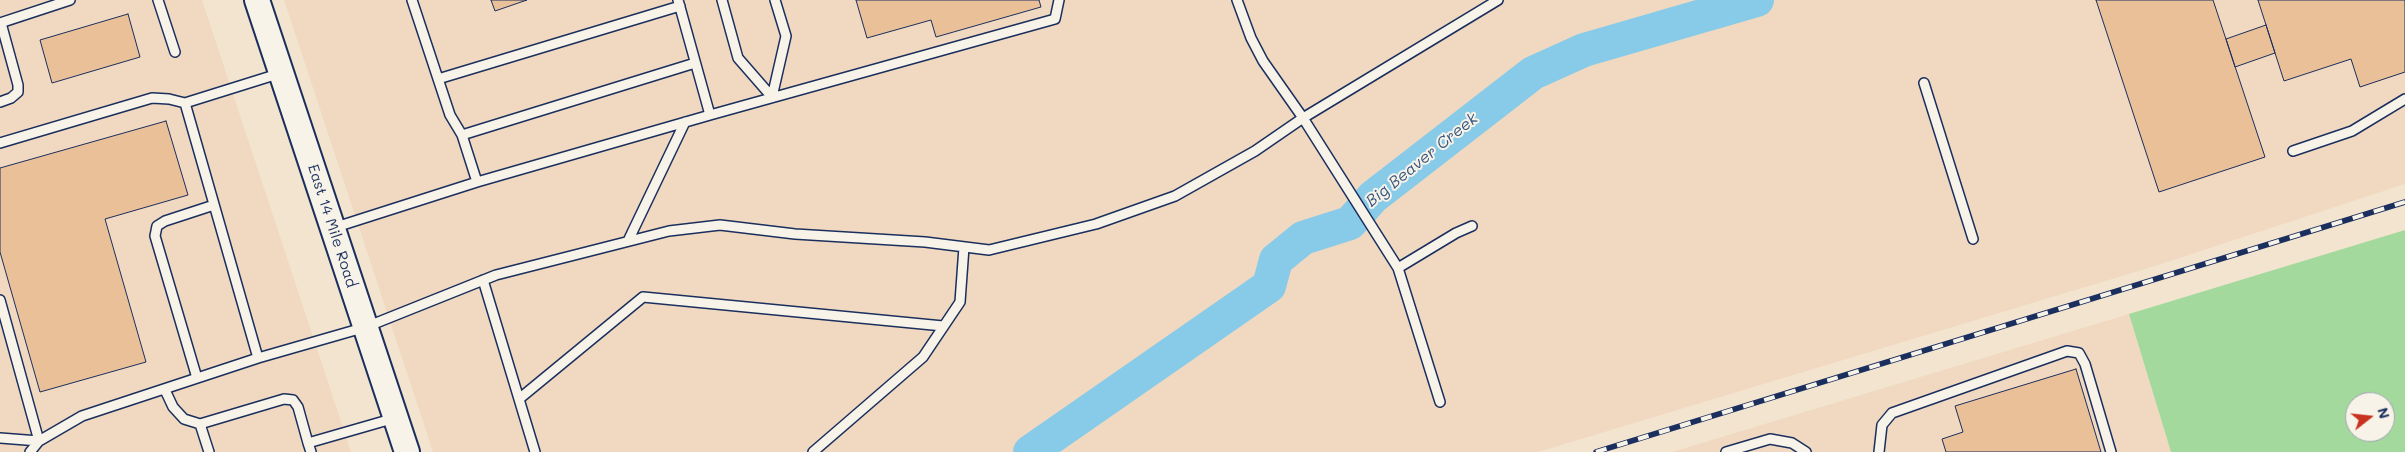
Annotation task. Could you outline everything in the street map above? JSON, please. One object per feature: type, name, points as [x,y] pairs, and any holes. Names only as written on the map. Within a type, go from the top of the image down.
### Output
[{"type":"main road","name":"East 14 Mile Road","points":[[257,0],[408,452]]},
{"type":"lane","points":[[0,102],[11,98],[18,92],[18,85],[0,23],[70,0]]},
{"type":"lane","points":[[158,0],[175,52]]},
{"type":"lane","points":[[412,0],[450,115],[462,135],[477,182]]},
{"type":"lane","points":[[722,0],[738,58],[772,97]]},
{"type":"lane","points":[[772,97],[786,36],[775,0]]},
{"type":"lane","points":[[333,228],[477,182],[772,97],[1055,19],[1060,0]]},
{"type":"lane","points":[[1237,0],[1251,38],[1263,60],[1304,118],[1398,268],[1440,402]]},
{"type":"lane","points":[[30,452],[39,440],[82,416],[258,358],[366,327],[483,280],[669,231],[720,225],[795,234],[925,242],[989,250],[1096,224],[1175,196],[1255,152],[1304,118],[1498,0]]},
{"type":"lane","points":[[438,79],[679,3],[710,115]]},
{"type":"lane","points":[[462,135],[695,63]]},
{"type":"lane","points":[[0,143],[152,98],[169,99],[185,103],[281,73]]},
{"type":"lane","points":[[1924,83],[1973,239]]},
{"type":"lane","points":[[2293,151],[2352,131],[2405,100]]},
{"type":"lane","points":[[185,103],[258,358]]},
{"type":"lane","points":[[628,241],[685,122]]},
{"type":"lane","points":[[197,378],[155,236],[157,226],[165,221],[214,204]]},
{"type":"lane","points":[[1398,268],[1456,233],[1472,226]]},
{"type":"lane","points":[[813,452],[923,358],[960,302],[964,247]]},
{"type":"lane","points":[[483,280],[535,452]]},
{"type":"lane","points":[[519,399],[644,296],[944,326]]},
{"type":"lane","points":[[0,300],[39,440]]},
{"type":"lane","points":[[1879,452],[1882,424],[1892,413],[2067,351],[2079,353],[2085,364],[2111,452]]},
{"type":"lane","points":[[165,390],[173,407],[184,419],[200,424],[284,399],[293,400],[298,407],[310,448],[396,417]]},
{"type":"lane","points":[[200,424],[209,452]]},
{"type":"lane","points":[[0,438],[39,440]]},
{"type":"lane","points":[[1726,452],[1770,439],[1792,443],[1806,452]]},
{"type":"shaded area","points":[[0,0],[202,0],[351,452],[0,452]]},
{"type":"shaded area","points":[[284,0],[2405,0],[2405,184],[2155,266],[1538,452],[433,452]]},
{"type":"shaded area","points":[[2129,314],[2171,452],[1672,452]]},
{"type":"green space","points":[[2405,230],[2405,452],[2171,452],[2129,314]]},
{"type":"building","points":[[491,0],[527,0],[495,11]]},
{"type":"building","points":[[856,0],[1039,0],[1041,7],[936,37],[931,20],[867,38]]},
{"type":"building","points":[[2096,0],[2213,0],[2265,157],[2159,192]]},
{"type":"building","points":[[2258,0],[2405,0],[2405,72],[2360,87],[2351,59],[2284,81]]},
{"type":"building","points":[[128,14],[140,57],[52,83],[40,40]]},
{"type":"building","points":[[2266,25],[2275,53],[2235,67],[2226,39]]},
{"type":"building","points":[[166,121],[188,195],[105,219],[146,362],[40,392],[0,252],[0,168]]},
{"type":"building","points":[[2076,369],[2101,452],[1946,452],[1942,439],[1963,432],[1955,406]]},
{"type":"waterway","name":"Big Beaver Creek","points":[[1030,452],[1269,286],[1276,260],[1303,238],[1350,223],[1373,197],[1533,73],[1584,50],[1757,0]]},
{"type":"railway","points":[[1596,452],[2405,202]]}]
